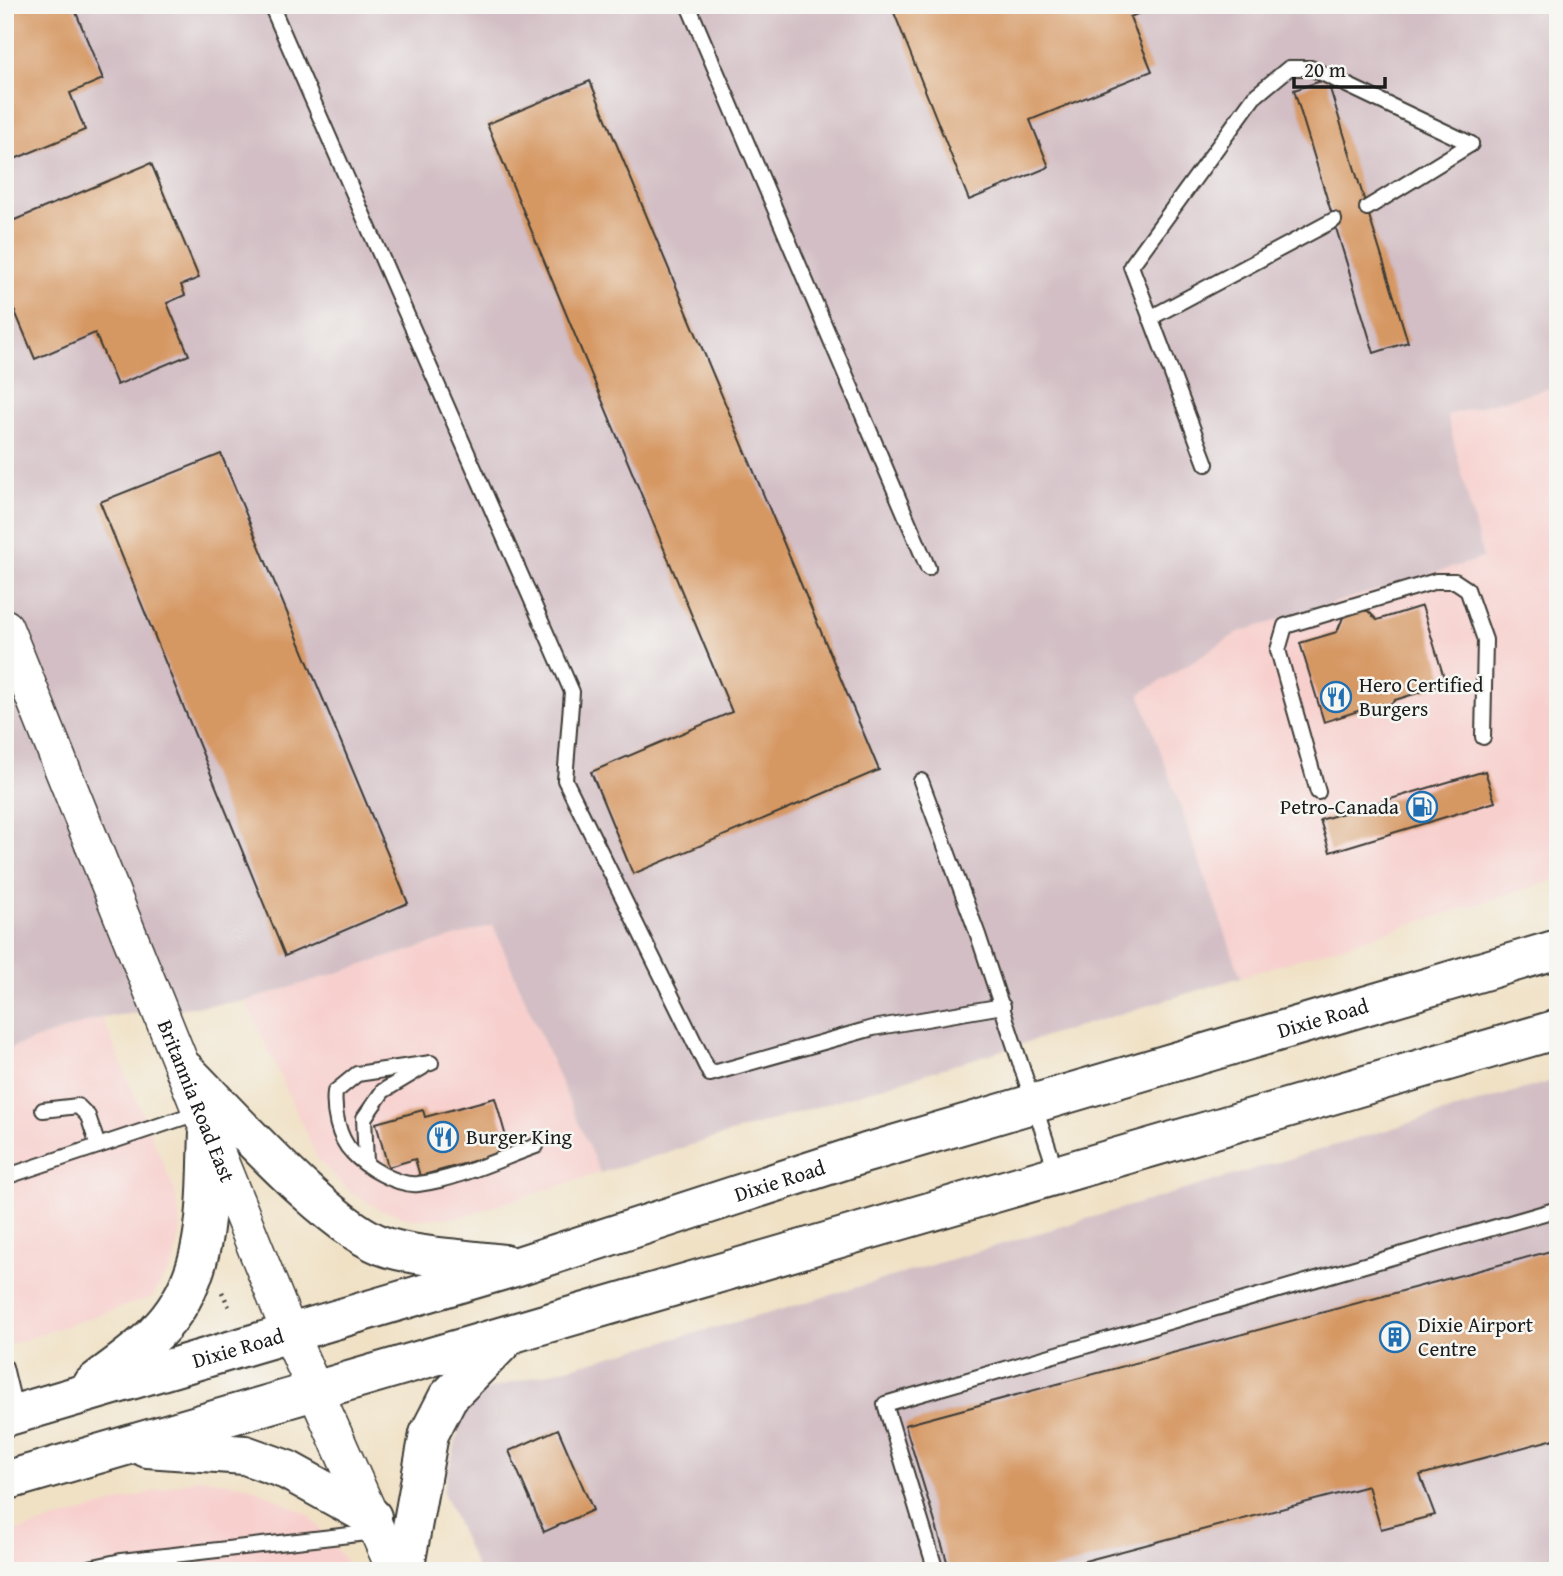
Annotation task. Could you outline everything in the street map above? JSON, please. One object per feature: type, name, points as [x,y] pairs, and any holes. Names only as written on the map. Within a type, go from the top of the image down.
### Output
[{"type":"main road","name":"Dixie Road","points":[[11,1415],[518,1266],[1035,1102],[1558,949]]},
{"type":"main road","points":[[5,1481],[1558,1029]]},
{"type":"main road","points":[[185,1070],[315,1198],[356,1233],[388,1248],[518,1266]]},
{"type":"main road","points":[[79,1395],[157,1333],[187,1290],[204,1247],[205,1121]]},
{"type":"main road","points":[[404,1571],[429,1434],[448,1397],[512,1332]]},
{"type":"main road","points":[[124,1446],[245,1455],[287,1469],[375,1525]]},
{"type":"street","name":"Britannia Road East","points":[[5,627],[290,1334],[395,1571]]},
{"type":"lane","points":[[271,5],[572,692],[565,780],[710,1074],[873,1028],[1003,1006]]},
{"type":"lane","points":[[688,5],[928,568]]},
{"type":"lane","points":[[1206,464],[1131,265],[1254,97],[1289,68],[1311,68],[1471,144],[1367,208]]},
{"type":"lane","points":[[1150,318],[1334,220]]},
{"type":"lane","points":[[1318,792],[1278,650],[1285,626],[1436,581],[1455,581],[1468,589],[1485,640],[1483,737]]},
{"type":"lane","points":[[921,781],[1003,1006],[1057,1176]]},
{"type":"lane","points":[[366,1162],[364,1118],[383,1091],[431,1063],[357,1074],[335,1092],[333,1111],[351,1151],[366,1162],[392,1179],[415,1184],[435,1181],[536,1146]]},
{"type":"lane","points":[[43,1110],[78,1106],[88,1116],[98,1146]]},
{"type":"lane","points":[[5,1177],[98,1146],[205,1121]]},
{"type":"lane","points":[[936,1571],[885,1404],[1518,1223],[1558,1209]]},
{"type":"lane","points":[[5,1367],[11,1415]]},
{"type":"lane","points":[[76,1571],[162,1564],[375,1525]]},
{"type":"path","points":[[223,1292],[230,1290]]},
{"type":"shaded area","points":[[5,5],[1558,5],[1558,386],[1447,415],[1483,558],[1239,632],[1140,694],[1241,977],[600,1173],[493,925],[246,1001],[102,1017],[5,1050]]},
{"type":"shaded area","points":[[1558,386],[1558,879],[1241,977],[1140,694],[1239,632],[1483,558],[1447,415]]},
{"type":"shaded area","points":[[493,925],[600,1173],[460,1217],[415,1219],[381,1210],[352,1193],[318,1160],[246,1001]]},
{"type":"shaded area","points":[[102,1017],[175,1192],[181,1229],[173,1264],[152,1297],[5,1346],[5,1050]]},
{"type":"shaded area","points":[[1558,1079],[1558,1571],[478,1571],[443,1492],[468,1395],[780,1310]]},
{"type":"shaded area","points":[[200,1478],[252,1487],[309,1515],[349,1565],[329,1571],[5,1571],[5,1535]]},
{"type":"building","points":[[5,5],[73,5],[103,79],[70,93],[85,130],[5,163]]},
{"type":"building","points":[[891,5],[1159,5],[1130,17],[1152,71],[1030,120],[1049,167],[969,200]]},
{"type":"building","points":[[1327,79],[1408,342],[1374,353],[1294,90]]},
{"type":"building","points":[[590,81],[879,770],[633,874],[591,772],[732,712],[487,124]]},
{"type":"building","points":[[151,163],[199,278],[181,285],[185,295],[167,303],[189,355],[117,385],[95,333],[35,359],[5,288],[5,224]]},
{"type":"building","points":[[221,454],[408,903],[285,956],[100,502]]},
{"type":"building","points":[[1422,606],[1446,684],[1395,700],[1381,712],[1369,713],[1361,710],[1324,722],[1300,643],[1337,632],[1344,615],[1360,610],[1368,611],[1377,620]]},
{"type":"building","points":[[1485,771],[1495,802],[1330,852],[1320,820]]},
{"type":"building","name":"Burger King","points":[[495,1098],[510,1151],[420,1176],[415,1159],[388,1167],[376,1123],[423,1110],[425,1117]]},
{"type":"building","name":"Dixie Airport Centre","points":[[1558,1249],[1558,1438],[1420,1475],[1435,1515],[1381,1529],[1368,1486],[1047,1571],[950,1571],[905,1425]]},
{"type":"building","points":[[558,1429],[593,1510],[544,1532],[509,1451]]},
{"type":"place","name":"Hero Certified Burgers","points":[[1336,697]]},
{"type":"place","name":"Petro-Canada","points":[[1422,807]]},
{"type":"place","name":"Burger King","points":[[443,1137]]},
{"type":"place","name":"Dixie Airport Centre","points":[[1395,1337]]}]
